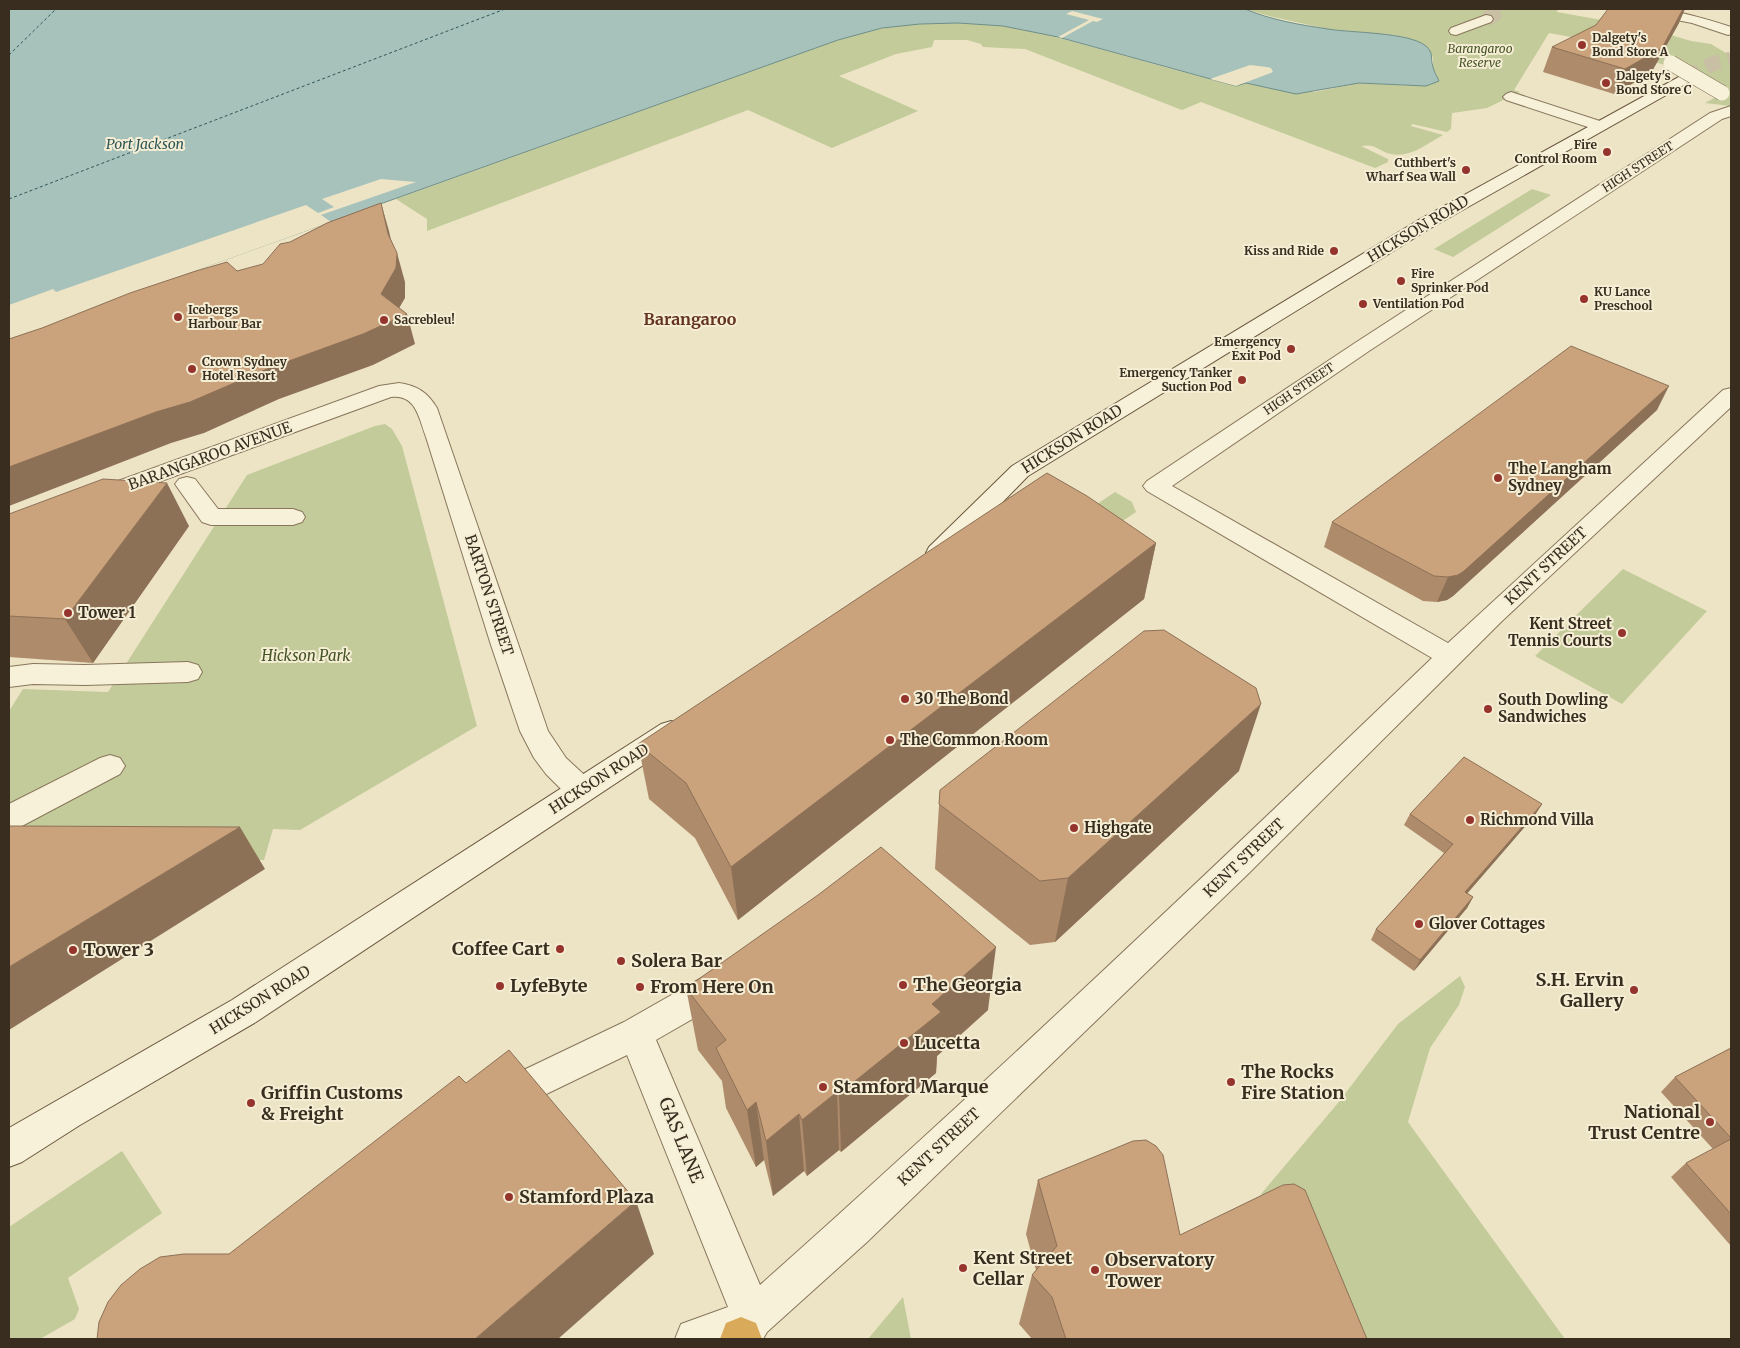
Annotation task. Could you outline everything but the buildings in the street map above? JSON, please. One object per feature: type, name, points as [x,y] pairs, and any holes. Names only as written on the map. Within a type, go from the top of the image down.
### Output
[{"type":"street","points":[[1641,9],[1669,11],[1729,35]]},
{"type":"street","points":[[1456,31],[1486,19]]},
{"type":"street","points":[[1671,63],[1728,101]]},
{"type":"street","name":"HICKSON ROAD","points":[[921,566],[942,550],[1020,470],[1423,225],[1686,78]]},
{"type":"street","points":[[1511,97],[1600,126]]},
{"type":"street","name":"HIGH STREET","points":[[1450,656],[1155,486],[1362,347],[1716,116],[1728,101]]},
{"type":"street","name":"BARANGAROO AVENUE","points":[[81,503],[387,391],[405,388],[412,391]]},
{"type":"street","name":"BARTON STREET","points":[[412,391],[424,405],[437,437],[504,645],[534,731],[544,750],[556,766],[581,790]]},
{"type":"street","name":"KENT STREET","points":[[696,1339],[744,1333],[1238,864],[1450,656],[1731,396]]},
{"type":"street","points":[[187,484],[211,517],[293,518]]},
{"type":"street","points":[[9,677],[33,674],[85,675],[188,672]]},
{"type":"street","name":"HICKSON ROAD","points":[[9,1149],[52,1120],[244,1011],[694,717]]},
{"type":"street","points":[[9,818],[110,766]]},
{"type":"street","points":[[475,1112],[636,1033],[732,978],[746,967]]},
{"type":"street","name":"GAS LANE","points":[[636,1033],[744,1333]]},
{"type":"green space","name":"Barangaroo Reserve","points":[[1245,9],[1558,9],[1557,12],[1663,31],[1661,32],[1691,41],[1711,44],[1731,56],[1731,106],[1705,103],[1716,97],[1665,65],[1625,53],[1610,44],[1549,33],[1514,90],[1520,92],[1487,108],[1452,113],[1451,129],[1447,132],[1412,124],[1411,126],[1443,135],[1409,153],[1395,155],[1372,146],[1361,146],[1388,159],[1388,162],[1375,168],[1201,102],[1182,110],[1025,49],[983,47],[981,44],[967,40],[934,40],[932,47],[896,54],[839,76],[918,111],[832,148],[748,110],[427,231],[427,219],[396,199],[838,40],[878,29],[920,23],[983,23],[1017,28],[1236,86],[1246,83],[1315,92],[1359,83],[1418,86],[1437,75],[1433,69],[1433,57],[1398,36],[1328,29]]},
{"type":"green space","points":[[1532,189],[1551,195],[1453,257],[1434,249]]},
{"type":"green space","name":"Hickson Park","points":[[385,424],[392,429],[402,446],[477,726],[300,830],[273,829],[264,860],[9,856],[9,711],[23,689],[108,692],[247,475],[375,426]]},
{"type":"green space","points":[[1115,492],[1132,502],[1136,512],[1078,551],[1051,535]]},
{"type":"green space","name":"Kent Street Tennis Courts","points":[[1623,569],[1707,611],[1622,704],[1535,656]]},
{"type":"green space","points":[[1460,976],[1465,987],[1459,1005],[1430,1048],[1408,1122],[1565,1339],[1365,1339],[1261,1194],[1338,1103],[1398,1024]]},
{"type":"green space","points":[[122,1151],[162,1213],[68,1278],[79,1309],[75,1319],[40,1339],[9,1339],[9,1227]]},
{"type":"green space","points":[[903,1297],[911,1339],[868,1339]]},
{"type":"water","name":"Port Jackson","points":[[9,9],[1245,9],[1297,24],[1394,36],[1418,41],[1430,51],[1433,69],[1439,81],[1426,86],[1359,83],[1296,94],[1246,83],[1236,86],[1058,37],[1003,26],[958,23],[882,28],[838,40],[9,337]]},
{"type":"pier","points":[[1072,11],[1103,19],[1097,22],[1093,21],[1062,38],[1058,37],[1089,20],[1066,14]]},
{"type":"pier","points":[[1250,65],[1271,68],[1273,72],[1236,86],[1210,79]]},
{"type":"pier","points":[[381,179],[416,182],[321,215],[331,222],[78,313],[79,315],[9,340],[9,305],[53,289],[56,292],[306,205],[318,213],[334,207],[322,199]]},
{"type":"ferry route","points":[[9,55],[56,9]]},
{"type":"ferry route","points":[[9,199],[505,9]]},
{"type":"tunnel","points":[[1486,19],[1494,15],[1489,9]]},
{"type":"tunnel","points":[[1686,78],[1712,64],[1731,59]]},
{"type":"place","name":"Dalgety's Bond Store A","points":[[1582,45]]},
{"type":"place","name":"Dalgety's Bond Store C","points":[[1606,83]]},
{"type":"place","name":"Fire Control Room","points":[[1607,152]]},
{"type":"place","name":"Cuthbert's Wharf Sea Wall","points":[[1466,170]]},
{"type":"place","name":"Kiss and Ride","points":[[1334,251]]},
{"type":"place","name":"Fire Sprinker Pod","points":[[1401,281]]},
{"type":"place","name":"KU Lance Preschool","points":[[1584,299]]},
{"type":"place","name":"Ventilation Pod","points":[[1363,304]]},
{"type":"place","name":"Icebergs Harbour Bar","points":[[178,317]]},
{"type":"place","name":"Sacrebleu!","points":[[384,320]]},
{"type":"place","name":"Emergency Exit Pod","points":[[1291,349]]},
{"type":"place","name":"Crown Sydney Hotel Resort","points":[[192,369]]},
{"type":"place","name":"Emergency Tanker Suction Pod","points":[[1242,380]]},
{"type":"place","name":"The Langham Sydney","points":[[1498,478]]},
{"type":"place","name":"Tower 1","points":[[68,613]]},
{"type":"place","name":"Kent Street Tennis Courts","points":[[1622,633]]},
{"type":"place","name":"30 The Bond","points":[[905,699]]},
{"type":"place","name":"South Dowling Sandwiches","points":[[1488,709]]},
{"type":"place","name":"The Common Room","points":[[890,740]]},
{"type":"place","name":"Richmond Villa","points":[[1470,820]]},
{"type":"place","name":"Highgate","points":[[1074,828]]},
{"type":"place","name":"Glover Cottages","points":[[1419,924]]},
{"type":"place","name":"Coffee Cart","points":[[560,949]]},
{"type":"place","name":"Tower 3","points":[[73,950]]},
{"type":"place","name":"Solera Bar","points":[[621,961]]},
{"type":"place","name":"The Georgia","points":[[903,985]]},
{"type":"place","name":"LyfeByte","points":[[500,986]]},
{"type":"place","name":"From Here On","points":[[640,987]]},
{"type":"place","name":"S.H. Ervin Gallery","points":[[1634,990]]},
{"type":"place","name":"Lucetta","points":[[904,1043]]},
{"type":"place","name":"The Rocks Fire Station","points":[[1231,1082]]},
{"type":"place","name":"Stamford Marque","points":[[823,1087]]},
{"type":"place","name":"Griffin Customs & Freight","points":[[251,1103]]},
{"type":"place","name":"National Trust Centre","points":[[1710,1122]]},
{"type":"place","name":"Stamford Plaza","points":[[509,1197]]},
{"type":"place","name":"Kent Street Cellar","points":[[963,1268]]},
{"type":"place","name":"Observatory Tower","points":[[1095,1270]]},
{"type":"district","name":"Barangaroo","points":[[690,319]]}]
